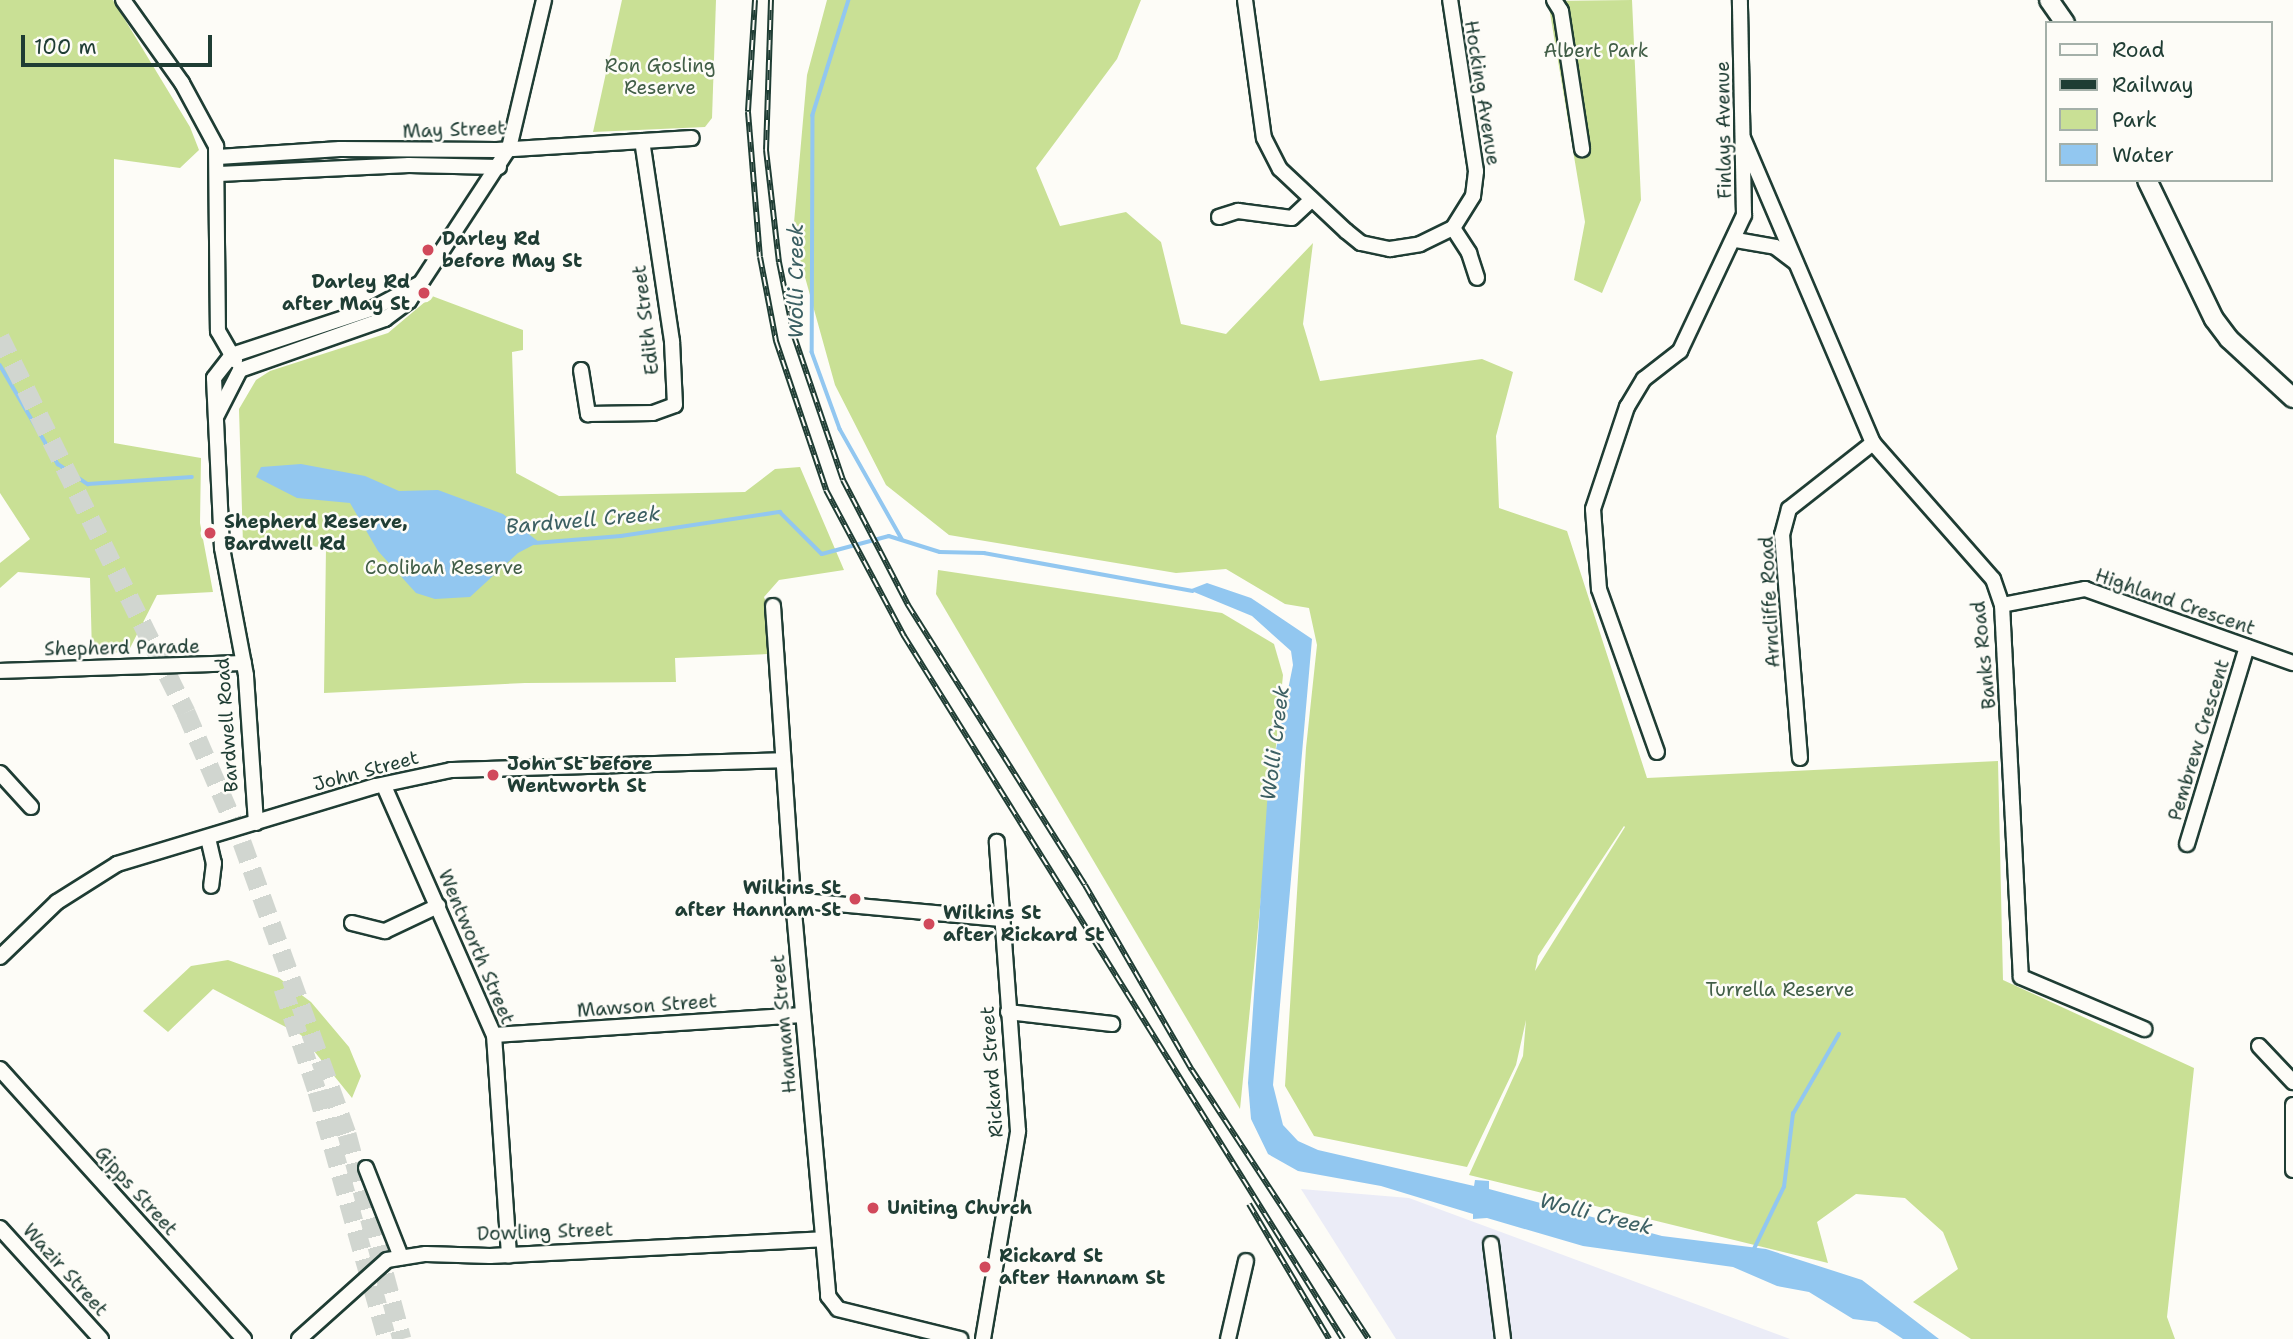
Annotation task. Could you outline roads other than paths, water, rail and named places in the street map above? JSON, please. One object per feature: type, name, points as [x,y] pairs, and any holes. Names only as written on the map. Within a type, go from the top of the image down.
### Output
[{"type":"main road","points":[[2049,0],[2064,21]]},
{"type":"main road","points":[[2148,182],[2214,318],[2293,398]]},
{"type":"street","points":[[123,0],[182,83],[207,126],[218,157],[218,331],[240,370]]},
{"type":"street","points":[[217,416],[240,370],[384,319],[409,301],[509,148],[544,0]]},
{"type":"street","points":[[1245,0],[1264,138],[1280,169],[1310,201],[1374,247],[1406,248],[1453,228],[1469,253],[1477,278]]},
{"type":"street","name":"Hocking Avenue","points":[[1450,0],[1476,171],[1473,196],[1453,228]]},
{"type":"street","points":[[1553,0],[1561,12],[1582,149]]},
{"type":"street","name":"Finlays Avenue","points":[[1657,752],[1600,589],[1593,509],[1627,407],[1644,379],[1680,351],[1735,240],[1746,196],[1740,0]]},
{"type":"street","name":"May Street","points":[[218,157],[340,149],[368,153],[692,138]]},
{"type":"street","name":"Banks Road","points":[[1743,138],[1873,443],[1993,579],[2001,605],[2021,977],[2144,1029]]},
{"type":"street","name":"Edith Street","points":[[581,370],[588,414],[653,413],[675,405],[672,341],[642,141]]},
{"type":"street","name":"May Street","points":[[219,174],[410,165],[499,167]]},
{"type":"street","points":[[1219,217],[1238,211],[1292,218],[1310,201]]},
{"type":"street","points":[[1735,240],[1775,247],[1797,264]]},
{"type":"street","points":[[232,355],[374,308],[419,284]]},
{"type":"street","name":"Bardwell Road","points":[[232,355],[214,378],[225,582],[244,663],[256,822]]},
{"type":"street","name":"Arncliffe Road","points":[[1800,758],[1782,535],[1789,509],[1873,443]]},
{"type":"street","name":"Highland Crescent","points":[[2001,605],[2085,589],[2293,663]]},
{"type":"street","name":"Hannam Street","points":[[773,606],[802,1015],[828,1296],[834,1307],[960,1339]]},
{"type":"street","name":"Pembrew Crescent","points":[[2187,844],[2247,647]]},
{"type":"street","name":"Shepherd Parade","points":[[0,671],[244,663]]},
{"type":"street","name":"John Street","points":[[0,957],[57,902],[92,876],[187,842],[384,786],[451,770],[783,760]]},
{"type":"street","points":[[0,773],[31,807]]},
{"type":"street","name":"Wentworth Street","points":[[384,786],[495,1035],[509,1255]]},
{"type":"street","points":[[208,838],[214,863],[211,886]]},
{"type":"street","name":"Rickard Street","points":[[983,1339],[1018,1131],[997,842]]},
{"type":"street","points":[[793,900],[1002,919]]},
{"type":"street","points":[[352,923],[385,930],[438,906]]},
{"type":"street","points":[[1008,1013],[1112,1024]]},
{"type":"street","name":"Mawson Street","points":[[495,1035],[802,1015]]},
{"type":"street","points":[[2259,1046],[2293,1082]]},
{"type":"street","name":"Gipps Street","points":[[0,1069],[244,1339]]},
{"type":"street","points":[[2293,1105],[2293,1170]]},
{"type":"street","points":[[366,1168],[401,1257]]},
{"type":"street","name":"Wazir Street","points":[[0,1228],[101,1339]]},
{"type":"street","name":"Dowling Street","points":[[299,1339],[379,1265],[401,1257],[509,1255],[823,1239]]},
{"type":"street","points":[[1491,1244],[1503,1339]]},
{"type":"street","points":[[1228,1339],[1247,1261]]},
{"type":"water","points":[[301,464],[365,476],[399,491],[438,490],[503,514],[539,542],[518,553],[470,597],[435,599],[416,593],[378,551],[350,503],[297,498],[256,477],[261,467]]},
{"type":"water","points":[[1207,583],[1251,598],[1312,639],[1273,1085],[1283,1125],[1298,1141],[1318,1150],[1474,1186],[1475,1180],[1489,1181],[1489,1189],[1662,1236],[1766,1249],[1862,1280],[1939,1339],[1903,1339],[1877,1322],[1853,1319],[1809,1292],[1777,1286],[1733,1267],[1583,1246],[1487,1218],[1473,1219],[1473,1214],[1381,1186],[1298,1171],[1268,1154],[1251,1119],[1248,1083],[1268,789],[1293,665],[1291,651],[1252,616],[1189,590]]},
{"type":"waterway","name":"Wolli Creek","points":[[849,0],[813,115],[812,352],[840,429],[902,539]]},
{"type":"waterway","name":"Bardwell Creek","points":[[0,365],[58,464],[88,484],[192,477]]},
{"type":"waterway","name":"Bardwell Creek","points":[[535,543],[621,536],[780,512],[822,554],[889,536],[940,552],[984,553],[1193,591]]},
{"type":"waterway","points":[[1753,1251],[1784,1187],[1793,1114],[1839,1034]]},
{"type":"tunnel","points":[[0,337],[186,712],[242,842],[347,1134],[402,1339]]},
{"type":"tunnel","points":[[283,988],[317,1091],[387,1339]]},
{"type":"railway","points":[[755,0],[748,112],[760,257],[776,341],[826,490],[904,636],[1343,1339]]},
{"type":"railway","points":[[771,0],[766,150],[779,262],[794,336],[843,480],[908,605],[1085,885],[1192,1070],[1369,1339]]},
{"type":"railway","points":[[1249,1204],[1329,1339]]},
{"type":"place","name":"Darley Rd before May St","points":[[428,250]]},
{"type":"place","name":"Darley Rd after May St","points":[[424,293]]},
{"type":"place","name":"Shepherd Reserve, Bardwell Rd","points":[[210,533]]},
{"type":"place","name":"John St before Wentworth St","points":[[493,775]]},
{"type":"place","name":"Wilkins St after Hannam St","points":[[855,899]]},
{"type":"place","name":"Wilkins St after Rickard St","points":[[929,924]]},
{"type":"place","name":"Uniting Church","points":[[873,1208]]},
{"type":"place","name":"Rickard St after Hannam St","points":[[985,1267]]},
{"type":"park label","name":"Albert Park","points":[[1596,51]]},
{"type":"park label","name":"Ron Gosling Reserve","points":[[660,77]]},
{"type":"park label","name":"Coolibah Reserve","points":[[444,568]]},
{"type":"park label","name":"Turrella Reserve","points":[[1780,990]]}]
